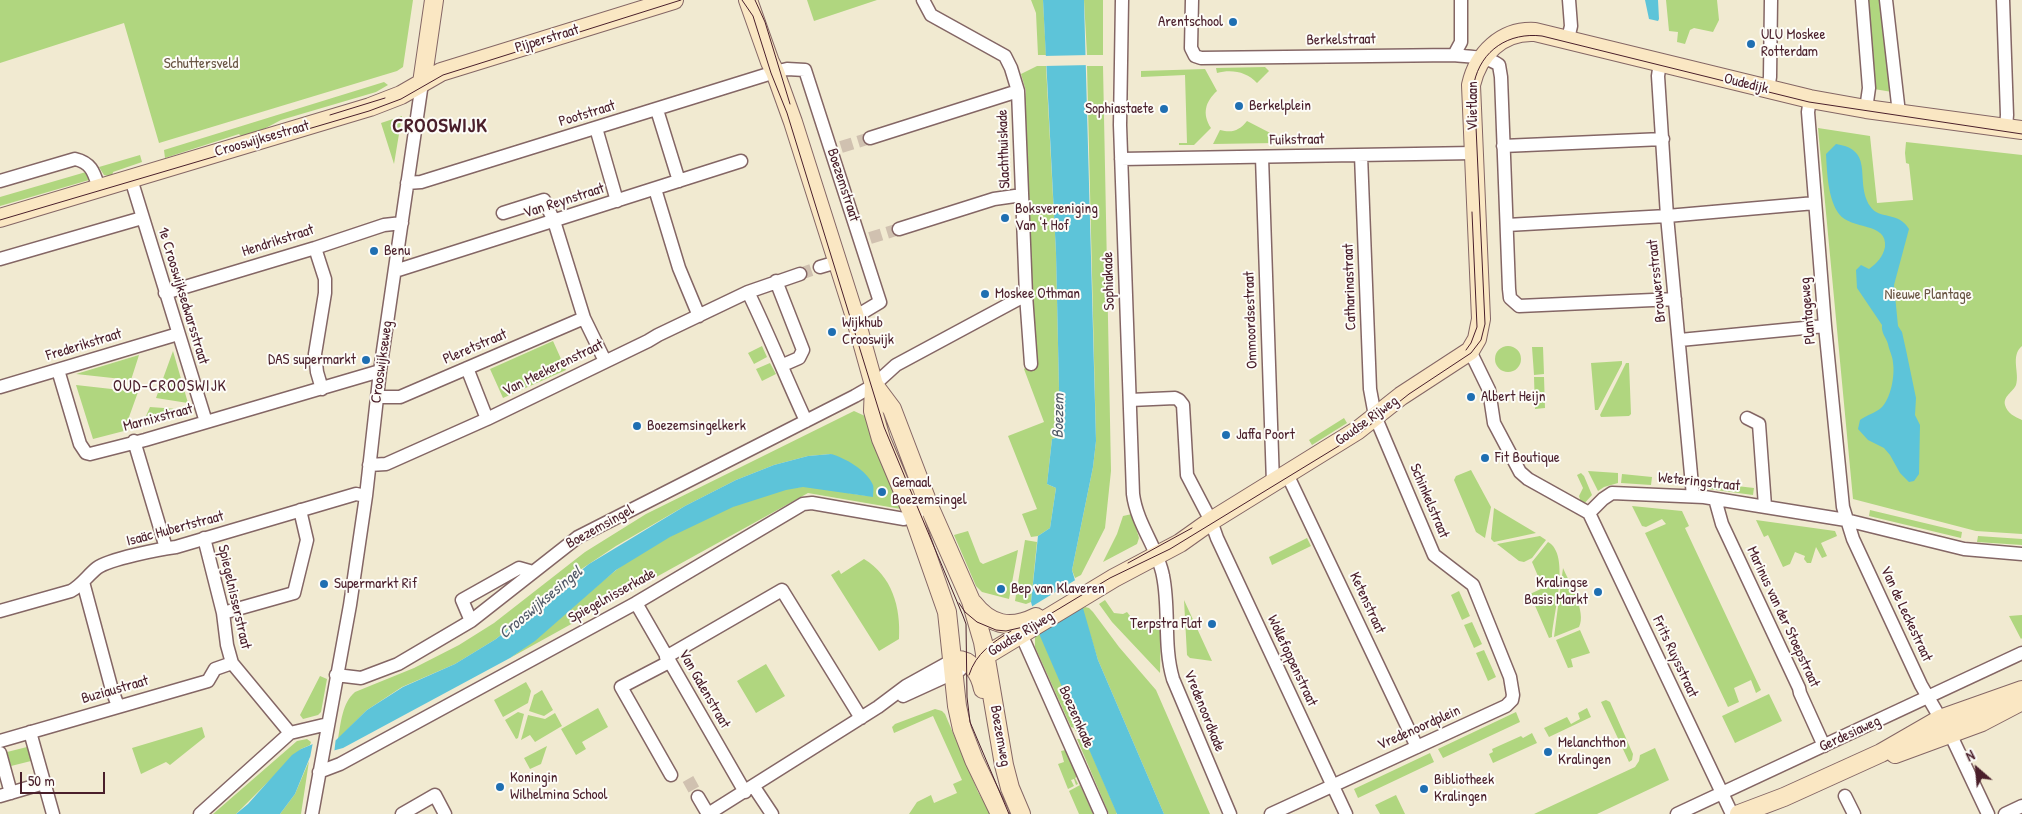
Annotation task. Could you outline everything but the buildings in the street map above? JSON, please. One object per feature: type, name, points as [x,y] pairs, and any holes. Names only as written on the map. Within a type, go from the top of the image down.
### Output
[{"type":"street","name":"Crooswijkseweg","points":[[312,814],[350,605],[366,496],[380,371],[434,0]]},
{"type":"street","name":"Pijperstraat","points":[[422,83],[441,72],[674,0]]},
{"type":"street","name":"Boezemstraat","points":[[748,0],[793,122],[855,317],[874,385]]},
{"type":"street","name":"Boezemstraat","points":[[757,0],[775,61],[776,72]]},
{"type":"street","name":"Slachthuiskade","points":[[923,0],[930,15],[1005,56],[1012,68],[1018,91],[1026,295],[1031,364]]},
{"type":"street","name":"Sophiakade","points":[[1122,0],[1120,124],[1133,500],[1137,515],[1154,552]]},
{"type":"street","name":"Berkelstraat","points":[[1192,0],[1191,48],[1195,56],[1201,58],[1454,55],[1489,60]]},
{"type":"street","points":[[1454,55],[1462,42],[1461,0]]},
{"type":"street","points":[[1568,39],[1571,26],[1569,0]]},
{"type":"street","points":[[1768,89],[1770,77],[1771,0]]},
{"type":"street","points":[[1862,0],[1869,88],[1866,109]]},
{"type":"street","points":[[1886,0],[1899,113]]},
{"type":"street","points":[[2003,0],[2007,115],[2014,128]]},
{"type":"street","name":"Oudedijk","points":[[1489,60],[1501,40],[1516,33],[1535,32],[1810,99],[1866,109],[2014,128]]},
{"type":"street","name":"Vlietlaan","points":[[1470,351],[1477,339],[1481,325],[1471,85],[1475,70],[1489,60],[1499,65],[1501,77],[1509,292],[1512,302],[1519,306],[1675,299]]},
{"type":"street","name":"Brouwersstraat","points":[[1660,63],[1658,76],[1667,216],[1693,496]]},
{"type":"street","name":"Boezemstraat","points":[[776,72],[787,69],[806,70],[836,148],[865,239],[880,302],[855,317]]},
{"type":"street","name":"Pootstraat","points":[[407,182],[421,182],[776,72]]},
{"type":"street","name":"Crooswijksestraat","points":[[0,218],[370,107],[401,95],[422,83]]},
{"type":"street","points":[[870,138],[1018,91]]},
{"type":"street","name":"Plantageweg","points":[[1810,99],[1808,112],[1814,203],[1842,499],[1846,520]]},
{"type":"street","points":[[657,110],[679,180]]},
{"type":"street","points":[[596,128],[617,201]]},
{"type":"street","points":[[1503,146],[1663,139]]},
{"type":"street","name":"Fuikstraat","points":[[1121,159],[1474,153]]},
{"type":"street","name":"Catharinastraat","points":[[1361,156],[1370,389],[1375,416]]},
{"type":"street","name":"Ommoordsestraat","points":[[1262,157],[1280,478]]},
{"type":"street","points":[[0,181],[75,159],[85,161],[93,169],[100,188]]},
{"type":"street","name":"Van Reynstraat","points":[[395,271],[741,161]]},
{"type":"street","name":"1e Crooswijksedwarsstraat","points":[[131,179],[206,422]]},
{"type":"street","points":[[655,189],[679,268],[699,316]]},
{"type":"street","points":[[899,229],[994,199],[1022,195]]},
{"type":"street","points":[[502,213],[544,200],[554,221],[584,318],[605,361]]},
{"type":"street","points":[[1507,224],[1667,216],[1814,203]]},
{"type":"street","points":[[0,259],[142,218]]},
{"type":"street","name":"Hendrikstraat","points":[[165,293],[315,248],[384,224],[402,223]]},
{"type":"street","points":[[315,248],[325,279],[325,293],[315,354],[317,372],[322,389]]},
{"type":"street","points":[[820,267],[837,262]]},
{"type":"street","name":"Van Meekerenstraat","points":[[369,465],[386,464],[487,419],[748,292],[800,274]]},
{"type":"street","points":[[776,281],[803,350],[799,358],[783,365]]},
{"type":"street","points":[[748,292],[783,365],[784,372],[806,421]]},
{"type":"street","name":"Boezemsingel","points":[[336,675],[361,678],[412,656],[471,621],[578,536],[874,385],[896,365],[1026,295]]},
{"type":"street","name":"Pleretstraat","points":[[377,397],[400,397],[584,318]]},
{"type":"street","points":[[1680,340],[1825,326]]},
{"type":"street","name":"Frederikstraat","points":[[0,387],[178,334]]},
{"type":"street","points":[[1470,351],[1489,390],[1494,423],[1520,472],[1528,479],[1580,510],[1589,513]]},
{"type":"street","name":"Goudse Rijweg","points":[[708,814],[861,718],[906,686],[985,656],[1080,594],[1154,552],[1180,543],[1211,521],[1358,430],[1416,386],[1470,351]]},
{"type":"street","points":[[467,368],[487,419]]},
{"type":"street","name":"Marnixstraat","points":[[58,370],[80,444],[86,453],[94,453],[206,422],[380,371]]},
{"type":"street","points":[[874,385],[892,409],[929,506],[971,601],[985,656],[972,654],[962,647],[947,612],[913,515],[881,440],[873,412],[874,385]]},
{"type":"street","name":"Wollefoppenstraat","points":[[1130,400],[1179,400],[1183,405],[1187,475],[1211,521],[1217,538],[1346,814]]},
{"type":"street","name":"Schinkelstraat","points":[[1375,416],[1406,485],[1434,555],[1473,584],[1510,676],[1513,695]]},
{"type":"street","points":[[1746,418],[1759,424],[1765,506]]},
{"type":"street","points":[[134,442],[166,548]]},
{"type":"street","name":"Ketenstraat","points":[[1280,478],[1417,747]]},
{"type":"street","name":"Weteringstraat","points":[[1589,513],[1612,493],[1693,496],[1846,520],[1964,548],[2022,554]]},
{"type":"street","name":"Isaäc Hubertstraat","points":[[0,611],[71,591],[100,566],[356,494],[366,496]]},
{"type":"street","name":"Marinus van der Stoepstraat","points":[[1715,499],[1722,524],[1824,746]]},
{"type":"street","name":"Spiegelnisserkade","points":[[320,766],[340,764],[636,603],[803,504],[812,503],[904,519],[929,506]]},
{"type":"street","points":[[223,613],[294,593],[307,540],[300,510]]},
{"type":"street","name":"Frits Ruysstraat","points":[[1589,513],[1732,814]]},
{"type":"street","name":"Van de Leckestraat","points":[[1846,520],[1853,539],[1928,698],[1954,742],[1988,814]]},
{"type":"street","name":"Spiegelnisserstraat","points":[[204,538],[223,613],[227,645],[232,663],[290,733]]},
{"type":"street","name":"Vredenoordkade","points":[[1154,552],[1163,575],[1168,663],[1179,695],[1230,814]]},
{"type":"street","points":[[471,621],[462,600],[519,568],[533,572]]},
{"type":"street","points":[[83,582],[118,706]]},
{"type":"street","points":[[671,775],[621,687],[782,590],[861,718]]},
{"type":"street","name":"Goudse Rijweg","points":[[971,601],[984,616],[997,622],[1030,626]]},
{"type":"street","name":"Van Galenstraat","points":[[636,603],[667,660],[750,789],[772,814]]},
{"type":"street","points":[[947,612],[959,666],[976,670],[981,679],[986,705],[998,740]]},
{"type":"street","name":"Boezemkade","points":[[1030,626],[1101,814]]},
{"type":"street","name":"Gerdesiaweg","points":[[1677,814],[2022,653]]},
{"type":"street","name":"Boezemweg","points":[[985,656],[998,740],[1010,788],[1021,814]]},
{"type":"street","name":"Buziaustraat","points":[[0,741],[208,681],[215,669],[232,663]]},
{"type":"street","name":"Boezemweg","points":[[959,666],[957,706],[962,729],[974,760],[1000,814]]},
{"type":"street","name":"Gerdesiaweg","points":[[1738,814],[1784,797],[2022,690]]},
{"type":"street","name":"Vredenoordplein","points":[[1271,814],[1506,706],[1512,700],[1513,695]]},
{"type":"street","name":"Gerdesiaweg","points":[[1762,814],[1879,760],[1944,726],[1982,722],[2022,701]]},
{"type":"street","points":[[200,814],[290,733],[328,724]]},
{"type":"street","points":[[30,732],[53,814]]},
{"type":"street","points":[[0,753],[5,794],[44,783]]},
{"type":"street","points":[[402,814],[435,795],[445,814]]},
{"type":"street","points":[[1845,796],[1854,814]]},
{"type":"street","points":[[698,797],[708,814]]},
{"type":"street","points":[[2005,814],[2022,806]]},
{"type":"green space","name":"Schuttersveld","points":[[0,0],[413,0],[403,67],[397,71],[159,143],[124,23],[0,63]]},
{"type":"green space","points":[[807,0],[877,0],[814,21]]},
{"type":"green space","points":[[1031,0],[1043,0],[1046,55],[1038,55],[1036,13]]},
{"type":"green space","points":[[1084,0],[1103,0],[1103,55],[1087,55]]},
{"type":"green space","points":[[1666,0],[1717,0],[1719,20],[1713,32],[1694,28],[1690,30],[1685,44],[1677,42],[1678,32],[1669,31]]},
{"type":"green space","points":[[1865,0],[1883,0],[1892,92],[1874,89]]},
{"type":"green space","points":[[1037,66],[1046,66],[1056,253],[1060,434],[1059,437],[1052,439],[1047,484],[1056,488],[1050,528],[1038,536],[1031,537],[1022,514],[1037,509],[1008,436],[1044,422],[1024,369],[1033,360],[1024,106],[1026,91],[1021,74]]},
{"type":"green space","points":[[1087,66],[1103,66],[1111,471],[1105,528],[1081,575],[1075,578],[1072,570],[1093,467],[1096,441]]},
{"type":"green space","points":[[1265,67],[1269,71],[1257,83],[1249,76],[1239,72],[1217,73],[1216,68]]},
{"type":"green space","points":[[1205,69],[1217,91],[1210,99],[1206,108],[1206,118],[1211,128],[1194,145],[1179,145],[1179,143],[1187,143],[1185,75],[1141,77],[1141,71]]},
{"type":"green space","points":[[384,82],[388,85],[376,92],[281,120],[260,131],[241,136],[239,134],[165,158],[164,150]]},
{"type":"green space","points":[[402,116],[394,164],[381,123]]},
{"type":"green space","points":[[1247,121],[1278,137],[1276,143],[1213,144],[1220,130],[1235,130]]},
{"type":"green space","name":"Nieuwe Plantage","points":[[1818,128],[1870,136],[1877,203],[1913,200],[1909,164],[1906,163],[1906,142],[2022,155],[2022,346],[2018,350],[2016,360],[2016,385],[2007,397],[2005,405],[2009,412],[2022,420],[2022,534],[1976,531],[1853,499]]},
{"type":"green space","points":[[140,155],[142,162],[113,172],[112,177],[104,175],[99,167]]},
{"type":"green space","points":[[86,172],[89,180],[0,206],[0,197]]},
{"type":"green space","points":[[553,341],[566,370],[503,398],[490,369]]},
{"type":"green space","points":[[762,346],[767,357],[754,364],[748,353]]},
{"type":"green space","points":[[1508,346],[1518,349],[1521,359],[1518,369],[1508,372],[1498,369],[1495,359],[1498,349]]},
{"type":"green space","points":[[1532,347],[1543,347],[1544,374],[1534,375]]},
{"type":"green space","points":[[173,351],[188,403],[156,398]]},
{"type":"green space","points":[[139,355],[131,380],[76,374]]},
{"type":"green space","points":[[1622,361],[1598,410],[1595,410],[1591,363]]},
{"type":"green space","points":[[770,363],[776,374],[762,381],[756,369]]},
{"type":"green space","points":[[1626,363],[1629,363],[1631,414],[1629,416],[1601,417],[1600,415]]},
{"type":"green space","points":[[1534,377],[1544,377],[1545,408],[1535,409]]},
{"type":"green space","points":[[76,385],[138,392],[124,431],[93,439]]},
{"type":"green space","points":[[150,407],[191,410],[189,413],[142,425]]},
{"type":"green space","points":[[854,411],[865,416],[901,509],[808,493],[510,658],[615,571],[653,546],[705,519],[757,497],[781,490],[801,487],[873,496],[831,454],[808,456],[774,465],[736,480],[685,506],[616,546],[574,574],[496,639],[455,664],[402,687],[367,710],[338,739],[345,707],[355,692],[414,668],[459,645],[494,623],[585,552],[646,514]]},
{"type":"green space","points":[[1344,418],[1347,423],[1312,445],[1309,440]]},
{"type":"green space","points":[[1471,470],[1491,507],[1485,538],[1476,532],[1454,480],[1456,476]]},
{"type":"green space","points":[[1588,471],[1618,473],[1618,483],[1598,491]]},
{"type":"green space","points":[[1581,473],[1592,495],[1582,506],[1579,496],[1583,488],[1577,475]]},
{"type":"green space","points":[[1622,474],[1652,477],[1651,485],[1621,483]]},
{"type":"green space","points":[[1702,482],[1754,488],[1753,495],[1701,488]]},
{"type":"green space","points":[[1632,506],[1682,511],[1689,526],[1685,528],[1761,690],[1756,693],[1751,680],[1734,688],[1739,702],[1728,707],[1645,533],[1666,524],[1662,519],[1646,527],[1642,526]]},
{"type":"green space","points":[[1494,508],[1536,533],[1494,542],[1491,539]]},
{"type":"green space","points":[[1870,510],[1962,532],[1961,538],[1869,516]]},
{"type":"green space","points":[[1132,514],[1139,538],[1137,544],[1103,562],[1117,534],[1123,516]]},
{"type":"green space","points":[[1756,520],[1835,531],[1837,536],[1821,543],[1827,556],[1822,558],[1816,547],[1811,563],[1807,563],[1804,559],[1805,556],[1795,552],[1790,564],[1783,567],[1768,535],[1764,537]]},
{"type":"green space","points":[[968,531],[980,562],[983,564],[1018,550],[1009,599],[982,592],[976,586],[954,535]]},
{"type":"green space","points":[[1540,536],[1546,540],[1532,558],[1524,562],[1519,561],[1497,544]]},
{"type":"green space","points":[[1978,536],[2022,539],[2022,545],[1977,542]]},
{"type":"green space","points":[[1307,538],[1311,546],[1272,565],[1269,557]]},
{"type":"green space","points":[[1025,540],[1037,542],[1031,602],[1026,604],[1015,601]]},
{"type":"green space","points":[[1548,542],[1555,549],[1560,572],[1552,637],[1549,638],[1530,594],[1543,588],[1532,562]]},
{"type":"green space","points":[[864,559],[882,574],[888,583],[893,593],[898,615],[899,639],[879,651],[831,575],[839,570],[841,574]]},
{"type":"green space","points":[[1563,568],[1579,605],[1581,621],[1579,627],[1554,637]]},
{"type":"green space","points":[[1459,591],[1470,616],[1462,620],[1451,595]]},
{"type":"green space","points":[[1105,600],[1114,613],[1123,614],[1127,612],[1141,630],[1161,620],[1160,673],[1112,622],[1099,604]]},
{"type":"green space","points":[[1184,600],[1212,661],[1190,658],[1187,655]]},
{"type":"green space","points":[[1085,607],[1093,612],[1119,647],[1156,690],[1210,814],[1164,814],[1098,660],[1082,609]]},
{"type":"green space","points":[[2022,615],[2022,638],[2021,639],[2009,616]]},
{"type":"green space","points":[[1472,622],[1482,644],[1474,648],[1464,625]]},
{"type":"green space","points":[[1580,630],[1590,653],[1571,659],[1573,667],[1568,668],[1556,640]]},
{"type":"green space","points":[[1040,634],[1116,814],[1109,814],[1077,739],[1080,739],[1074,728],[1071,727],[1035,647],[1035,637]]},
{"type":"green space","points":[[1484,650],[1496,677],[1488,681],[1476,653]]},
{"type":"green space","points":[[766,664],[785,696],[756,713],[737,681]]},
{"type":"green space","points":[[320,676],[327,679],[321,712],[318,715],[303,719],[300,715]]},
{"type":"green space","points":[[526,682],[531,691],[528,703],[503,717],[494,700]]},
{"type":"green space","points":[[542,690],[553,710],[544,716],[529,711],[534,695]]},
{"type":"green space","points":[[1769,694],[1782,721],[1735,743],[1722,716]]},
{"type":"green space","points":[[1606,700],[1610,702],[1633,754],[1632,760],[1629,762],[1601,702]]},
{"type":"green space","points":[[598,708],[608,727],[582,742],[586,749],[576,755],[561,729]]},
{"type":"green space","points":[[1587,708],[1591,717],[1549,737],[1544,728],[1567,717],[1571,724],[1580,719],[1578,713]]},
{"type":"green space","points":[[935,709],[945,714],[978,792],[991,814],[909,814],[917,802],[931,795],[934,803],[957,793],[953,784],[962,780],[933,716],[894,733],[892,727],[895,724]]},
{"type":"green space","points":[[518,712],[524,714],[518,738],[516,739],[505,720]]},
{"type":"green space","points":[[1516,712],[1520,722],[1443,758],[1438,749]]},
{"type":"green space","points":[[555,713],[562,726],[535,742],[530,735],[521,740],[528,715],[545,719]]},
{"type":"green space","points":[[202,727],[205,737],[170,765],[166,762],[141,774],[132,748]]},
{"type":"green space","points":[[1532,733],[1537,743],[1493,763],[1489,754],[1493,752],[1492,749]]},
{"type":"green space","points":[[307,739],[311,742],[310,745],[301,749],[236,814],[213,814],[297,741]]},
{"type":"green space","points":[[547,746],[541,764],[530,769],[524,758]]},
{"type":"green space","points":[[27,747],[31,761],[11,766],[7,752]]},
{"type":"green space","points":[[1655,748],[1669,780],[1597,814],[1534,814],[1635,767],[1640,755]]},
{"type":"green space","points":[[1066,750],[1078,776],[1075,778],[1078,784],[1076,785],[1074,779],[1071,780],[1074,786],[1068,789],[1058,764],[1064,762],[1061,751]]},
{"type":"green space","points":[[1430,753],[1434,762],[1358,798],[1354,789]]},
{"type":"green space","points":[[309,761],[301,814],[280,814],[295,794]]},
{"type":"green space","points":[[1080,785],[1093,814],[1079,814],[1069,791]]},
{"type":"green space","points":[[1396,795],[1405,814],[1380,814],[1375,805]]},
{"type":"water","points":[[1043,0],[1084,0],[1096,441],[1093,467],[1072,570],[1098,660],[1164,814],[1117,814],[1040,636],[1031,602],[1038,536],[1050,528],[1056,488],[1047,484],[1052,439],[1059,437],[1060,434],[1056,253]]},
{"type":"water","points":[[1645,0],[1658,0],[1658,21],[1649,19]]},
{"type":"water","points":[[1836,144],[1848,147],[1856,153],[1860,160],[1864,187],[1870,206],[1878,213],[1900,220],[1909,229],[1894,285],[1898,326],[1902,332],[1916,398],[1915,415],[1920,425],[1919,474],[1914,481],[1909,482],[1900,473],[1884,448],[1868,440],[1858,429],[1860,420],[1879,410],[1884,404],[1890,393],[1893,380],[1893,361],[1882,325],[1857,288],[1856,270],[1861,265],[1869,269],[1872,267],[1881,257],[1885,247],[1881,234],[1845,219],[1835,208],[1829,186],[1826,154]]},
{"type":"water","name":"Crooswijksesingel","points":[[831,454],[843,458],[866,474],[873,485],[873,497],[803,487],[786,490],[733,507],[670,537],[616,570],[535,641],[510,658],[343,748],[310,757],[295,794],[280,814],[236,814],[248,804],[292,755],[313,744],[313,747],[336,740],[367,710],[403,687],[455,664],[496,639],[589,564],[685,506],[736,480],[774,465],[808,456]]},
{"type":"pier","points":[[1089,55],[1090,65],[1044,66],[1043,56]]},
{"type":"pier","points":[[1077,579],[1083,606],[1037,634],[1031,607]]},
{"type":"pier","points":[[336,737],[334,754],[312,759],[309,763],[313,742],[315,744]]},
{"type":"tunnel","points":[[841,147],[870,138]]},
{"type":"tunnel","points":[[870,238],[899,229]]},
{"type":"tunnel","points":[[800,274],[820,267]]},
{"type":"tunnel","points":[[688,779],[698,797]]},
{"type":"tram line","points":[[0,220],[369,111],[401,99],[443,75],[681,0]]},
{"type":"tram line","points":[[742,0],[753,16],[771,73],[787,113],[884,427],[966,624],[967,697],[970,722],[1009,814]]},
{"type":"tram line","points":[[755,0],[765,22],[790,104]]},
{"type":"tram line","points":[[959,603],[965,612],[977,622],[996,630],[1006,631],[1032,625],[1110,578],[1170,549],[1360,433],[1409,394],[1471,353],[1481,340],[1485,324],[1474,83],[1483,61],[1498,46],[1508,40],[1518,37],[1542,36],[1809,102],[2022,134]]},
{"type":"tram line","points":[[330,115],[385,98]]},
{"type":"tram line","points":[[1466,350],[1477,327],[1472,212]]},
{"type":"tram line","points":[[1128,563],[1192,528]]},
{"type":"tram line","points":[[969,675],[980,655],[991,644],[1011,631]]},
{"type":"place","name":"Arentschool","points":[[1233,22]]},
{"type":"place","name":"ULU Moskee Rotterdam","points":[[1751,44]]},
{"type":"place","name":"Berkelplein","points":[[1239,106]]},
{"type":"place","name":"Sophiastaete","points":[[1164,109]]},
{"type":"place","name":"Boksvereniging Van 't Hof","points":[[1005,218]]},
{"type":"place","name":"Benu","points":[[374,251]]},
{"type":"place","name":"Moskee Othman","points":[[985,294]]},
{"type":"place","name":"Wijkhub Crooswijk","points":[[832,332]]},
{"type":"place","name":"DAS supermarkt","points":[[366,360]]},
{"type":"place","name":"Albert Heijn","points":[[1471,397]]},
{"type":"place","name":"Boezemsingelkerk","points":[[637,426]]},
{"type":"place","name":"Jaffa Poort","points":[[1226,435]]},
{"type":"place","name":"Fit Boutique","points":[[1485,458]]},
{"type":"place","name":"Gemaal Boezemsingel","points":[[882,492]]},
{"type":"place","name":"Supermarkt Rif","points":[[324,584]]},
{"type":"place","name":"Bep van Klaveren","points":[[1001,589]]},
{"type":"place","name":"Kralingse Basis Markt","points":[[1598,592]]},
{"type":"place","name":"Terpstra Flat","points":[[1212,624]]},
{"type":"place","name":"Melanchthon Kralingen","points":[[1548,752]]},
{"type":"place","name":"Koningin Wilhelmina School","points":[[500,787]]},
{"type":"place","name":"Bibliotheek Kralingen","points":[[1424,789]]},
{"type":"district","name":"CROOSWIJK","points":[[440,127]]},
{"type":"district","name":"OUD-CROOSWIJK","points":[[170,387]]},
{"type":"water label","name":"Boezem","points":[[1059,416]]}]
